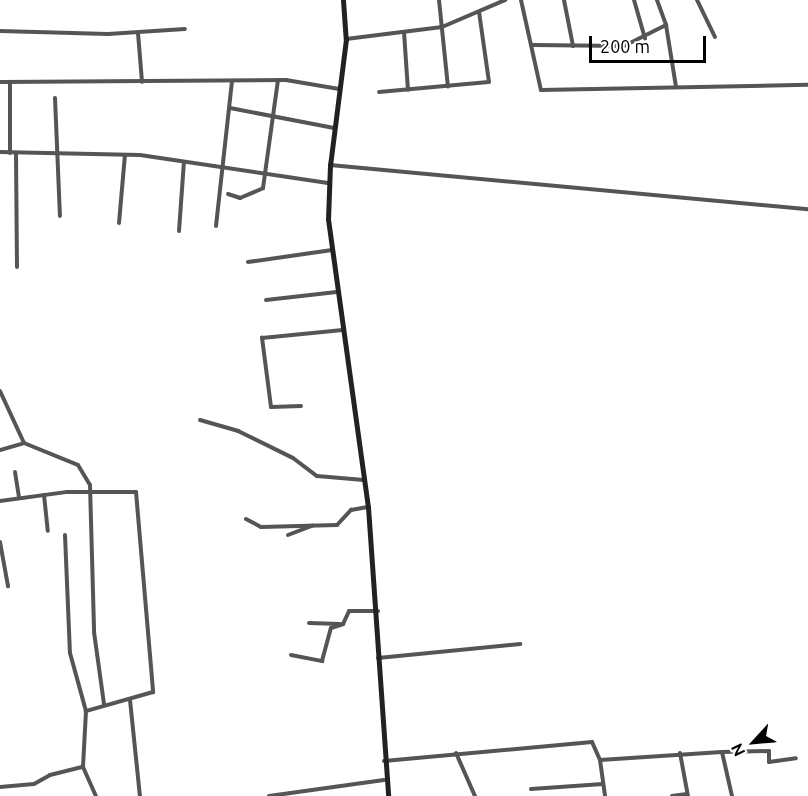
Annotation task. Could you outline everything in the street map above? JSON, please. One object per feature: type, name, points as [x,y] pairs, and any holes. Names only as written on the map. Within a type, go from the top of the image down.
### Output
[{"type":"main road","points":[[343,0],[346,39],[328,183],[337,292],[368,507],[378,611],[377,658],[384,780],[388,796]]},
{"type":"street","points":[[439,0],[448,87]]},
{"type":"street","points":[[346,39],[442,27],[506,0]]},
{"type":"street","points":[[521,0],[533,45],[541,90],[808,86]]},
{"type":"street","points":[[634,0],[645,38]]},
{"type":"street","points":[[657,0],[666,25],[676,87]]},
{"type":"street","points":[[697,0],[715,37]]},
{"type":"street","points":[[565,1],[573,46]]},
{"type":"street","points":[[379,92],[448,87],[490,81],[479,12]]},
{"type":"street","points":[[533,45],[624,46],[645,38],[666,25]]},
{"type":"street","points":[[0,31],[138,33],[185,29]]},
{"type":"street","points":[[404,32],[408,90]]},
{"type":"street","points":[[138,33],[142,82]]},
{"type":"street","points":[[228,194],[240,198],[260,192],[278,80]]},
{"type":"street","points":[[0,82],[278,80],[339,89]]},
{"type":"street","points":[[216,226],[232,82]]},
{"type":"street","points":[[10,83],[10,153]]},
{"type":"street","points":[[56,98],[60,154],[60,216]]},
{"type":"street","points":[[230,108],[334,128]]},
{"type":"street","points":[[0,152],[125,155],[328,183]]},
{"type":"street","points":[[16,154],[17,267]]},
{"type":"street","points":[[119,222],[125,155]]},
{"type":"street","points":[[179,231],[184,162]]},
{"type":"street","points":[[330,165],[808,210]]},
{"type":"street","points":[[248,262],[332,250]]},
{"type":"street","points":[[266,300],[337,292]]},
{"type":"street","points":[[301,406],[271,408],[262,338],[344,330]]},
{"type":"street","points":[[0,391],[24,443]]},
{"type":"street","points":[[200,420],[238,431],[293,458],[317,476],[364,480]]},
{"type":"street","points":[[0,450],[24,443],[78,465],[92,493],[94,632],[105,704]]},
{"type":"street","points":[[15,472],[19,497]]},
{"type":"street","points":[[0,501],[19,497],[132,489],[137,496],[153,692],[86,711]]},
{"type":"street","points":[[44,495],[48,531]]},
{"type":"street","points":[[246,519],[261,526],[336,525],[353,509],[368,507]]},
{"type":"street","points":[[288,535],[313,526]]},
{"type":"street","points":[[65,535],[70,653],[86,711],[83,767],[96,796]]},
{"type":"street","points":[[0,542],[8,586]]},
{"type":"street","points":[[344,624],[349,610],[378,611]]},
{"type":"street","points":[[309,623],[344,624]]},
{"type":"street","points":[[291,656],[322,661],[331,628],[344,624]]},
{"type":"street","points":[[377,658],[520,644]]},
{"type":"street","points":[[130,700],[140,796]]},
{"type":"street","points":[[384,761],[592,742],[600,760],[605,796]]},
{"type":"street","points":[[600,760],[757,749],[769,751],[769,762],[796,759]]},
{"type":"street","points":[[722,752],[732,796]]},
{"type":"street","points":[[456,753],[475,796]]},
{"type":"street","points":[[672,796],[687,795],[680,753]]},
{"type":"street","points":[[0,787],[34,784],[50,775],[83,767]]},
{"type":"street","points":[[269,796],[384,780]]},
{"type":"street","points":[[531,789],[603,784]]}]
